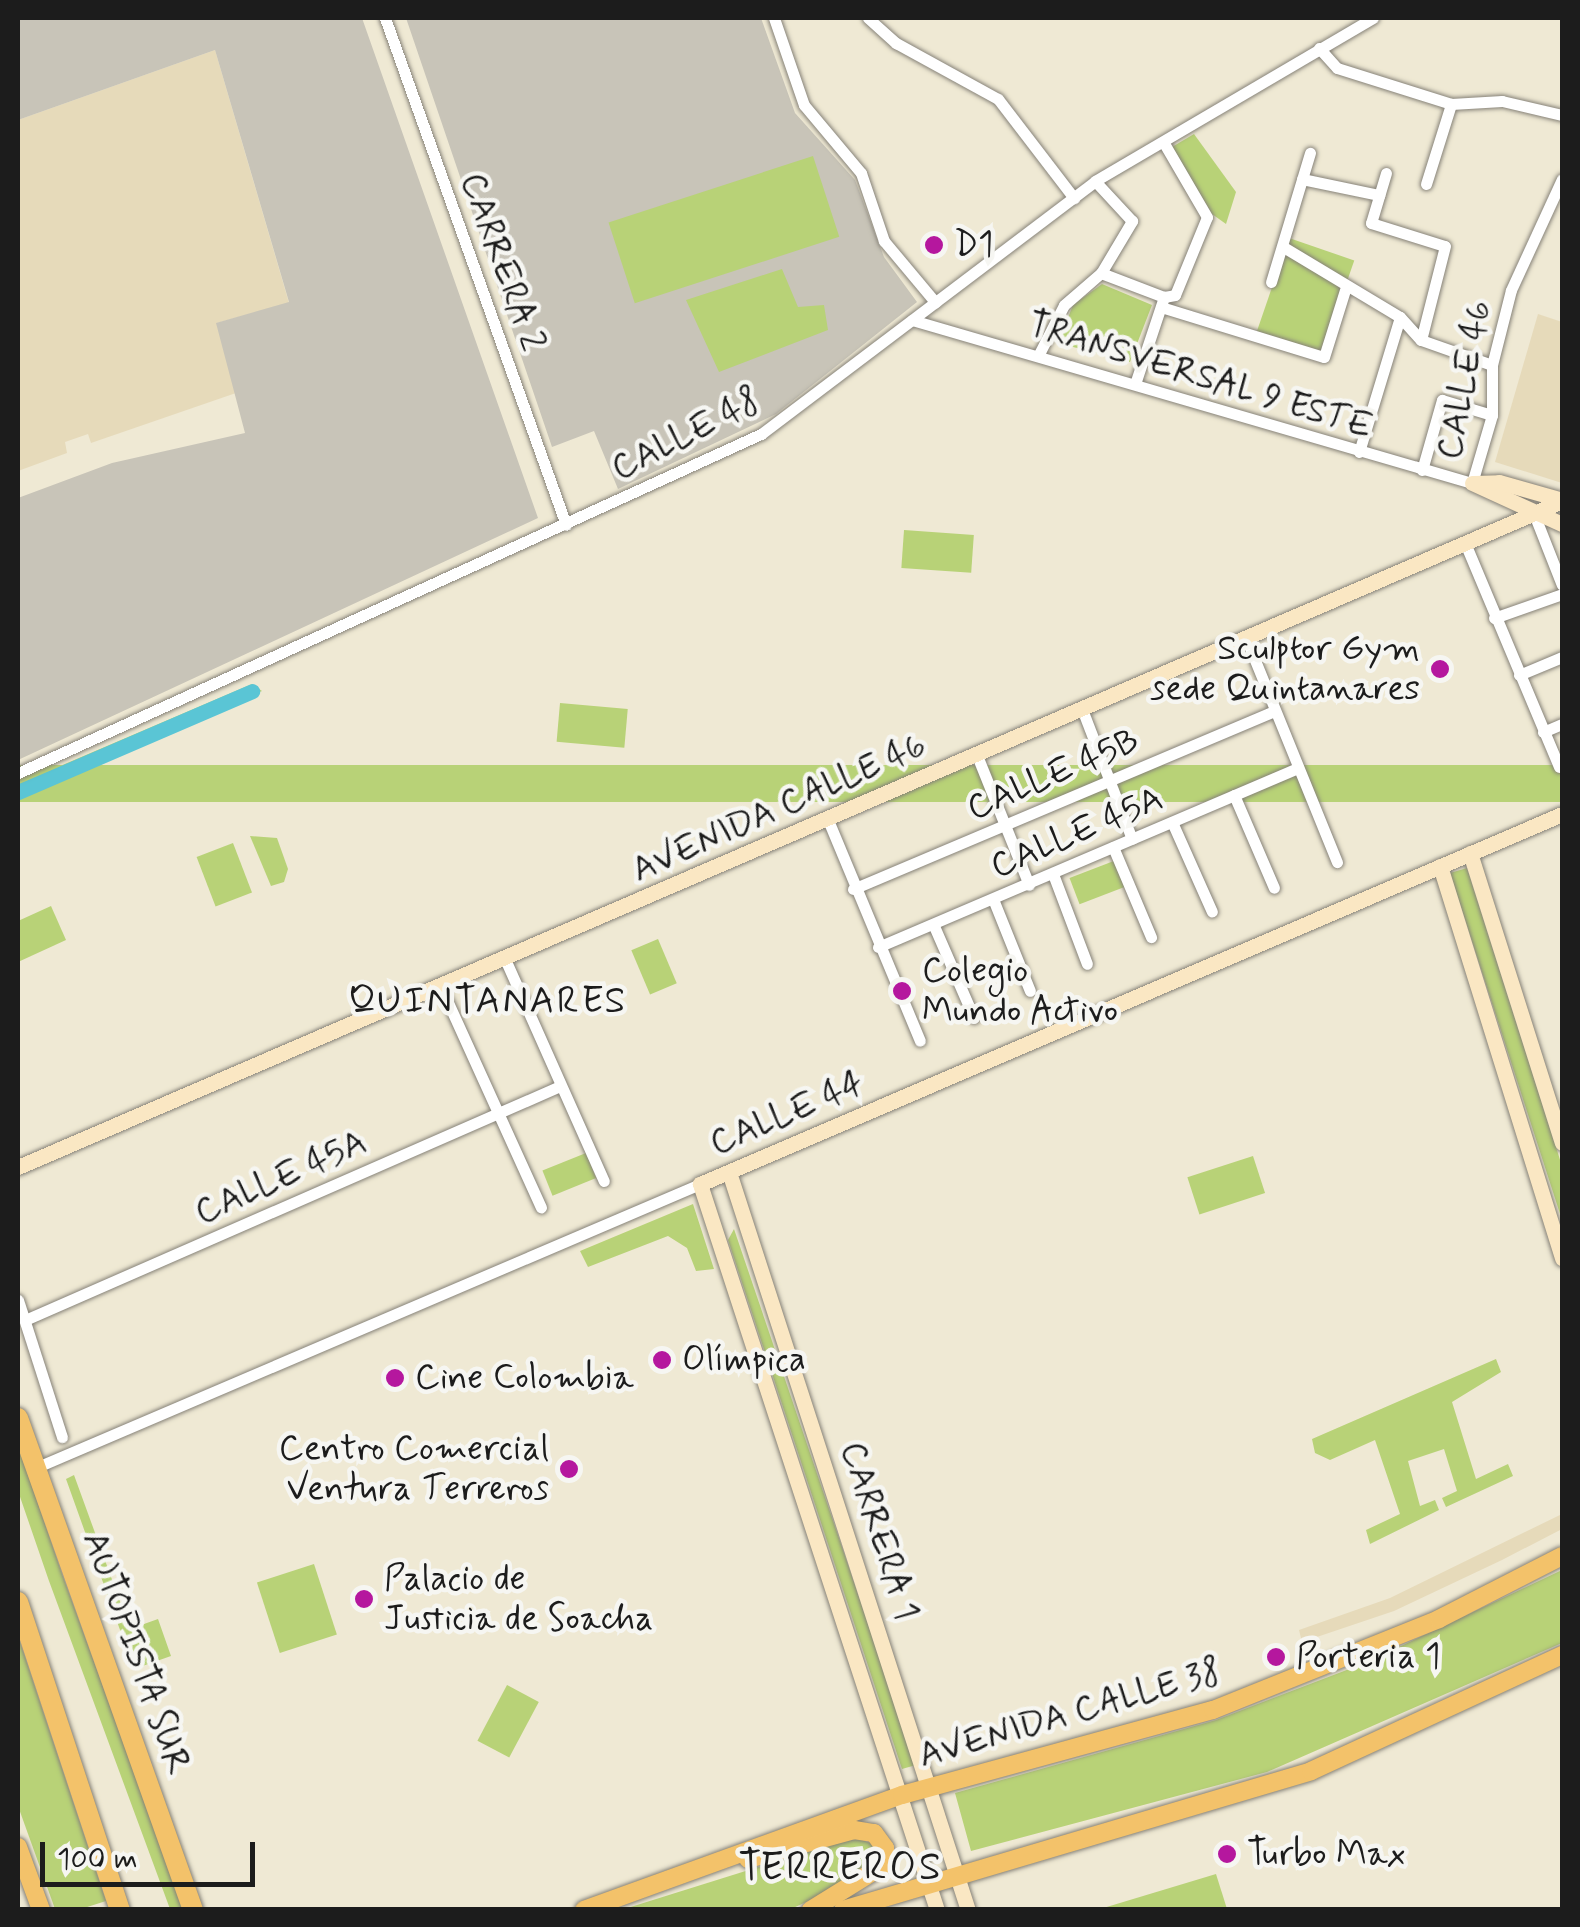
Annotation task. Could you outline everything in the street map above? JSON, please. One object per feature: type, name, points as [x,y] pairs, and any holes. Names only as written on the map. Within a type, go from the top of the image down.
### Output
[{"type":"highway","name":"AUTOPISTA SUR","points":[[18,1418],[193,1910]]},
{"type":"highway","points":[[18,1602],[120,1910]]},
{"type":"main road","name":"AVENIDA CALLE 38","points":[[584,1910],[902,1795],[1212,1710],[1439,1619],[1562,1556]]},
{"type":"main road","points":[[843,1910],[957,1872],[1311,1771],[1562,1654]]},
{"type":"main road","points":[[689,1871],[854,1830],[874,1832],[885,1848],[882,1866],[811,1910]]},
{"type":"main road","points":[[18,1847],[41,1910]]},
{"type":"street","name":"CARRERA 2","points":[[385,18],[566,526]]},
{"type":"street","points":[[774,18],[804,105],[860,173],[884,242],[935,302]]},
{"type":"street","points":[[868,18],[896,43],[998,99],[1074,198]]},
{"type":"street","name":"CALLE 48","points":[[18,773],[761,434],[1096,181],[1373,18]]},
{"type":"street","points":[[1318,48],[1337,68],[1452,104],[1502,101],[1562,114]]},
{"type":"street","points":[[1426,184],[1452,104]]},
{"type":"street","points":[[1135,384],[1163,302],[1175,296],[1207,217],[1164,143]]},
{"type":"street","points":[[1271,282],[1285,248],[1310,153]]},
{"type":"street","points":[[1386,173],[1371,223],[1445,246],[1421,340]]},
{"type":"street","name":"CALLE 46","points":[[1472,483],[1492,415],[1492,365],[1511,290],[1562,178]]},
{"type":"street","points":[[1302,179],[1379,196]]},
{"type":"street","points":[[1038,356],[1064,305],[1101,273],[1132,221],[1096,181]]},
{"type":"street","points":[[1285,248],[1345,290],[1400,317],[1421,340],[1492,365]]},
{"type":"street","points":[[1101,273],[1163,302],[1324,356],[1345,290]]},
{"type":"street","points":[[1359,452],[1400,317]]},
{"type":"street","name":"TRANSVERSAL 9 ESTE","points":[[912,320],[1472,483]]},
{"type":"street","points":[[1422,470],[1442,400],[1492,415]]},
{"type":"street","points":[[1472,483],[1499,482],[1562,500]]},
{"type":"street","points":[[1472,483],[1562,524]]},
{"type":"street","name":"AVENIDA CALLE 46","points":[[18,1167],[1562,500]]},
{"type":"street","points":[[1534,514],[1562,585]]},
{"type":"street","points":[[1464,543],[1559,767]]},
{"type":"street","points":[[1494,618],[1562,594]]},
{"type":"street","points":[[1246,638],[1337,862]]},
{"type":"street","points":[[1519,675],[1562,657]]},
{"type":"street","points":[[1082,710],[1132,838]]},
{"type":"street","name":"CALLE 45B","points":[[853,889],[1274,711]]},
{"type":"street","points":[[1543,732],[1562,724]]},
{"type":"street","points":[[976,753],[1030,884]]},
{"type":"street","name":"CALLE 45A","points":[[878,947],[1297,768]]},
{"type":"street","points":[[1234,796],[1274,888]]},
{"type":"street","name":"CALLE 44","points":[[35,1468],[1562,814]]},
{"type":"street","points":[[828,820],[853,889],[920,1041]]},
{"type":"street","points":[[1172,822],[1212,912]]},
{"type":"street","points":[[1113,847],[1151,937]]},
{"type":"street","points":[[1470,853],[1562,1143]]},
{"type":"street","points":[[1440,866],[1562,1258]]},
{"type":"street","points":[[1054,874],[1087,964]]},
{"type":"street","points":[[994,900],[1030,991]]},
{"type":"street","points":[[934,926],[974,1018]]},
{"type":"street","points":[[505,959],[604,1180]]},
{"type":"street","points":[[442,987],[542,1207]]},
{"type":"street","name":"CALLE 45A","points":[[24,1320],[560,1086]]},
{"type":"street","name":"CARRERA 1","points":[[729,1172],[932,1787],[968,1910]]},
{"type":"street","name":"CARRERA 1","points":[[700,1184],[937,1910]]},
{"type":"street","points":[[717,1235],[728,1222],[746,1224]]},
{"type":"street","points":[[18,1300],[62,1437]]},
{"type":"shaded area","points":[[18,18],[362,18],[538,518],[18,760],[18,498],[112,463],[245,433],[216,323],[289,302],[215,50],[18,120]]},
{"type":"shaded area","points":[[406,18],[761,18],[795,113],[855,180],[884,257],[917,302],[776,414],[618,489],[594,431],[552,447]]},
{"type":"shaded area","points":[[215,50],[289,303],[217,323],[236,393],[91,443],[88,434],[65,442],[67,453],[18,471],[18,120]]},
{"type":"shaded area","points":[[1538,314],[1562,322],[1562,483],[1495,462]]},
{"type":"shaded area","points":[[1562,1514],[1562,1529],[1502,1560],[1394,1611],[1302,1642],[1299,1630],[1390,1598]]},
{"type":"green space","points":[[1194,134],[1236,192],[1226,224],[1212,214],[1172,147]]},
{"type":"green space","points":[[813,156],[839,237],[635,303],[609,222]]},
{"type":"green space","points":[[1289,238],[1354,260],[1321,358],[1255,335]]},
{"type":"green space","points":[[782,269],[798,307],[824,305],[828,330],[719,372],[686,300]]},
{"type":"green space","points":[[1102,284],[1152,305],[1130,362],[1058,343],[1073,305]]},
{"type":"green space","points":[[904,530],[974,535],[971,573],[901,568]]},
{"type":"green space","points":[[252,684],[262,691],[18,797],[18,784]]},
{"type":"green space","points":[[560,703],[628,709],[624,748],[557,742]]},
{"type":"green space","points":[[18,765],[1562,765],[1562,802],[18,802]]},
{"type":"green space","points":[[250,836],[277,838],[288,869],[284,882],[271,886]]},
{"type":"green space","points":[[233,843],[252,892],[216,906],[197,857]]},
{"type":"green space","points":[[1119,859],[1129,885],[1080,904],[1070,878]]},
{"type":"green space","points":[[1467,868],[1562,1166],[1562,1220],[1450,873]]},
{"type":"green space","points":[[51,906],[66,940],[18,962],[18,921]]},
{"type":"green space","points":[[658,939],[677,983],[650,995],[631,950]]},
{"type":"green space","points":[[586,1153],[596,1178],[553,1196],[542,1171]]},
{"type":"green space","points":[[1253,1156],[1265,1193],[1199,1214],[1187,1177]]},
{"type":"green space","points":[[693,1204],[714,1269],[696,1271],[687,1248],[668,1236],[588,1267],[580,1251]]},
{"type":"green space","points":[[734,1229],[916,1765],[902,1769],[728,1240]]},
{"type":"green space","points":[[1496,1359],[1501,1372],[1452,1402],[1476,1479],[1508,1464],[1513,1476],[1446,1507],[1442,1498],[1457,1491],[1444,1449],[1408,1461],[1420,1506],[1435,1500],[1439,1510],[1370,1544],[1366,1530],[1400,1514],[1375,1440],[1330,1460],[1315,1453],[1312,1439]]},
{"type":"green space","points":[[18,1445],[184,1909],[170,1909],[49,1581],[18,1491]]},
{"type":"green space","points":[[74,1475],[130,1629],[158,1619],[171,1656],[134,1669],[66,1479]]},
{"type":"green space","points":[[314,1564],[337,1634],[280,1653],[257,1583]]},
{"type":"green space","points":[[1562,1570],[1562,1643],[1267,1772],[971,1851],[955,1793],[1216,1720],[1365,1663]]},
{"type":"green space","points":[[18,1636],[106,1901],[81,1909],[55,1909],[18,1806]]},
{"type":"green space","points":[[507,1685],[539,1702],[509,1758],[477,1741]]},
{"type":"green space","points":[[854,1837],[875,1845],[877,1858],[856,1879],[791,1909],[621,1910]]},
{"type":"green space","points":[[1216,1874],[1227,1909],[1100,1909]]},
{"type":"waterway","points":[[18,792],[252,691]]},
{"type":"place","name":"D1","points":[[934,245]]},
{"type":"place","name":"Sculptor Gym sede Quintanares","points":[[1440,669]]},
{"type":"place","name":"Colegio Mundo Activo","points":[[902,991]]},
{"type":"place","name":"Olímpica","points":[[662,1360]]},
{"type":"place","name":"Cine Colombia","points":[[395,1378]]},
{"type":"place","name":"Centro Comercial Ventura Terreros","points":[[569,1469]]},
{"type":"place","name":"Palacio de Justicia de Soacha","points":[[364,1599]]},
{"type":"place","name":"Porteria 1","points":[[1276,1657]]},
{"type":"place","name":"Turbo Max","points":[[1227,1854]]},
{"type":"district","name":"QUINTANARES","points":[[488,1002]]},
{"type":"district","name":"TERREROS","points":[[841,1868]]}]
